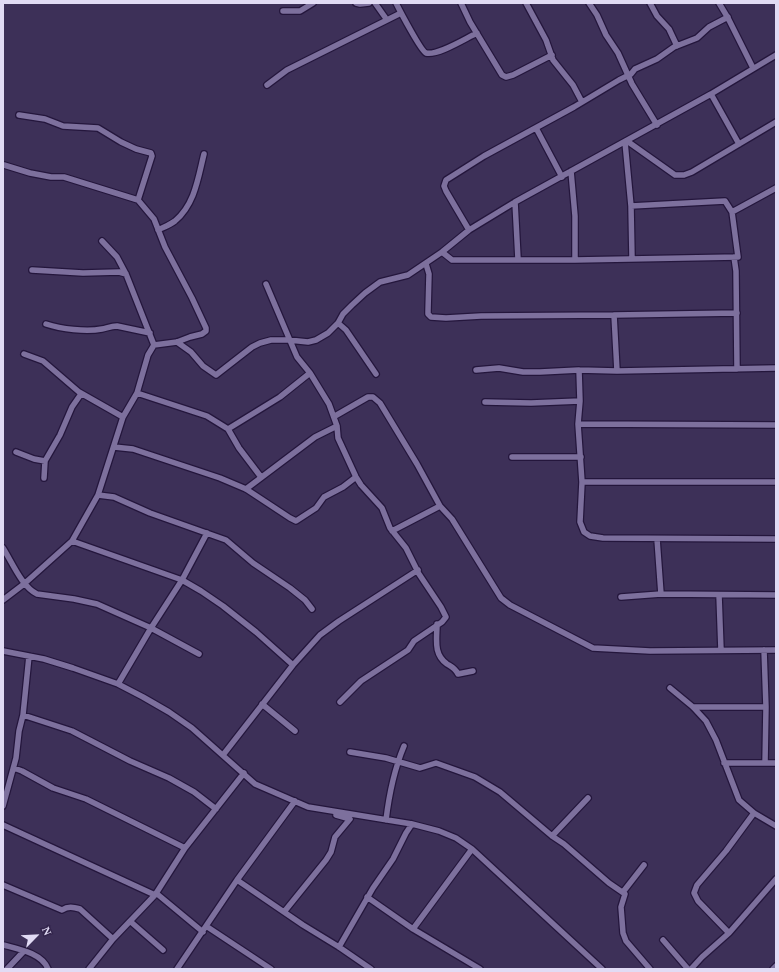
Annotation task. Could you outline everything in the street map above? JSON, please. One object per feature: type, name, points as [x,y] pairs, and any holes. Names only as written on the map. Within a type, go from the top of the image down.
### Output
[{"type":"street","points":[[283,11],[300,10],[313,3]]},
{"type":"street","points":[[356,3],[369,3]]},
{"type":"street","points":[[375,3],[386,20]]},
{"type":"street","points":[[396,3],[423,51],[427,53],[438,52],[477,33]]},
{"type":"street","points":[[460,3],[500,72],[506,77],[513,75],[552,55]]},
{"type":"street","points":[[526,3],[546,40],[553,60],[573,86],[582,102]]},
{"type":"street","points":[[589,3],[597,14],[606,35],[618,53],[627,76],[657,125]]},
{"type":"street","points":[[650,3],[657,16],[669,29],[677,46]]},
{"type":"street","points":[[719,3],[728,17],[753,68]]},
{"type":"street","points":[[267,85],[287,70],[401,13]]},
{"type":"street","points":[[469,230],[446,191],[444,186],[446,180],[484,156],[627,76],[635,69],[657,59],[677,46],[697,38],[709,27],[728,17]]},
{"type":"street","points":[[177,342],[190,352],[203,366],[216,375],[252,347],[260,343],[271,340],[308,342],[316,340],[328,333],[338,323],[343,314],[364,293],[380,282],[408,275],[426,264],[469,230],[571,171],[657,125],[776,55]]},
{"type":"street","points":[[711,94],[739,144]]},
{"type":"street","points":[[19,115],[45,119],[63,126],[98,128],[121,142],[136,149],[151,153],[152,156],[138,200]]},
{"type":"street","points":[[626,142],[675,175],[684,175],[692,172],[776,122]]},
{"type":"street","points":[[536,128],[562,177]]},
{"type":"street","points":[[626,142],[631,206],[632,258]]},
{"type":"street","points":[[158,230],[174,222],[187,207],[197,185],[204,154]]},
{"type":"street","points":[[4,165],[51,177],[64,177],[138,200],[154,219],[165,247],[206,328],[202,334],[177,342],[154,345]]},
{"type":"street","points":[[571,171],[575,216],[575,260]]},
{"type":"street","points":[[732,212],[776,188]]},
{"type":"street","points":[[442,252],[452,260],[575,260],[738,257],[732,212],[725,201],[631,206]]},
{"type":"street","points":[[516,202],[518,259]]},
{"type":"street","points":[[3,600],[24,584],[72,541],[98,495],[124,417],[137,393],[146,359],[154,345],[126,274],[117,257],[102,241]]},
{"type":"street","points":[[734,257],[736,271],[737,369]]},
{"type":"street","points":[[426,264],[429,274],[428,314],[431,317],[736,313]]},
{"type":"street","points":[[32,270],[83,273],[118,272],[126,274]]},
{"type":"street","points":[[266,284],[297,358],[310,373],[330,404],[337,426],[338,438],[356,478],[382,508],[392,531],[404,544],[419,574],[446,617],[442,622],[414,641],[408,650],[361,681],[340,702]]},
{"type":"street","points":[[614,314],[617,371]]},
{"type":"street","points":[[338,323],[346,330],[376,374]]},
{"type":"street","points":[[46,324],[74,330],[101,330],[117,326],[150,333]]},
{"type":"street","points":[[24,354],[43,361],[81,394],[124,417]]},
{"type":"street","points":[[476,370],[499,368],[523,372],[540,372],[579,370],[617,371],[776,368]]},
{"type":"street","points":[[579,370],[580,401],[578,424],[582,482],[580,522],[584,532],[590,536],[604,538],[776,538]]},
{"type":"street","points":[[228,429],[280,397],[310,373]]},
{"type":"street","points":[[137,393],[207,416],[228,429],[239,448],[261,477]]},
{"type":"street","points":[[44,478],[45,461],[60,435],[72,407],[81,394]]},
{"type":"street","points":[[334,416],[368,397],[373,397],[380,404],[417,464],[440,506],[452,519],[501,598],[510,605],[593,648],[650,651],[776,650]]},
{"type":"street","points":[[485,402],[531,403],[580,401]]},
{"type":"street","points":[[578,424],[776,425]]},
{"type":"street","points":[[246,489],[315,437],[337,426]]},
{"type":"street","points":[[114,446],[133,449],[220,478],[246,489],[296,521],[316,508],[326,495],[343,487],[356,478]]},
{"type":"street","points":[[16,452],[34,459],[45,461]]},
{"type":"street","points":[[512,457],[581,457]]},
{"type":"street","points":[[582,482],[776,482]]},
{"type":"street","points":[[98,495],[114,497],[150,513],[226,540],[254,563],[305,600],[312,609]]},
{"type":"street","points":[[392,531],[440,506]]},
{"type":"street","points":[[118,684],[151,628],[182,580],[207,533]]},
{"type":"street","points":[[657,539],[661,594]]},
{"type":"street","points":[[72,541],[182,580],[223,606],[256,632],[293,665]]},
{"type":"street","points":[[3,548],[24,584],[32,592],[97,604],[151,628],[199,654]]},
{"type":"street","points":[[223,755],[293,665],[320,635],[418,570]]},
{"type":"street","points":[[621,597],[661,594],[776,595]]},
{"type":"street","points":[[719,595],[721,650]]},
{"type":"street","points":[[437,624],[435,644],[442,660],[455,668],[458,674],[473,671]]},
{"type":"street","points":[[764,650],[766,707],[765,763]]},
{"type":"street","points":[[3,651],[52,661],[118,684],[144,696],[192,728],[255,784],[308,807],[350,819],[335,837],[331,852],[326,860],[284,912]]},
{"type":"street","points":[[3,806],[14,768],[19,731],[23,715],[29,656]]},
{"type":"street","points":[[670,688],[706,721],[716,740],[739,800],[754,813],[776,826]]},
{"type":"street","points":[[262,704],[295,732]]},
{"type":"street","points":[[693,708],[766,707]]},
{"type":"street","points":[[23,715],[72,732],[130,761],[169,778],[194,792],[216,809]]},
{"type":"street","points":[[386,820],[390,793],[404,746]]},
{"type":"street","points":[[350,752],[386,758],[420,768],[436,763],[475,777],[500,792],[552,836],[564,844],[613,887],[623,892]]},
{"type":"street","points":[[724,763],[776,763]]},
{"type":"street","points":[[14,768],[53,788],[86,800],[185,848]]},
{"type":"street","points":[[89,969],[113,939],[155,894],[185,848],[244,773]]},
{"type":"street","points":[[552,836],[588,798]]},
{"type":"street","points":[[176,969],[203,932],[237,880],[296,801]]},
{"type":"street","points":[[308,807],[412,824],[439,831],[456,838],[472,849],[602,969]]},
{"type":"street","points":[[729,933],[698,901],[694,893],[697,885],[726,851],[754,813]]},
{"type":"street","points":[[768,821],[776,821]]},
{"type":"street","points":[[339,947],[367,897],[393,859],[412,824]]},
{"type":"street","points":[[3,825],[155,894],[203,932]]},
{"type":"street","points":[[413,929],[472,849]]},
{"type":"street","points":[[623,892],[644,866]]},
{"type":"street","points":[[663,940],[690,969],[729,933],[776,879]]},
{"type":"street","points":[[237,880],[303,925],[339,947],[361,966],[371,969]]},
{"type":"street","points":[[3,885],[62,910],[67,907],[80,909],[113,939]]},
{"type":"street","points":[[623,892],[625,894],[621,907],[624,937],[650,969]]},
{"type":"street","points":[[367,897],[413,929],[480,969]]},
{"type":"street","points":[[130,922],[163,950]]},
{"type":"street","points":[[206,926],[271,969]]},
{"type":"street","points":[[3,945],[24,951],[40,958],[47,965],[48,969]]},
{"type":"street","points":[[7,969],[24,951]]},
{"type":"street","points":[[773,969],[776,966]]}]
